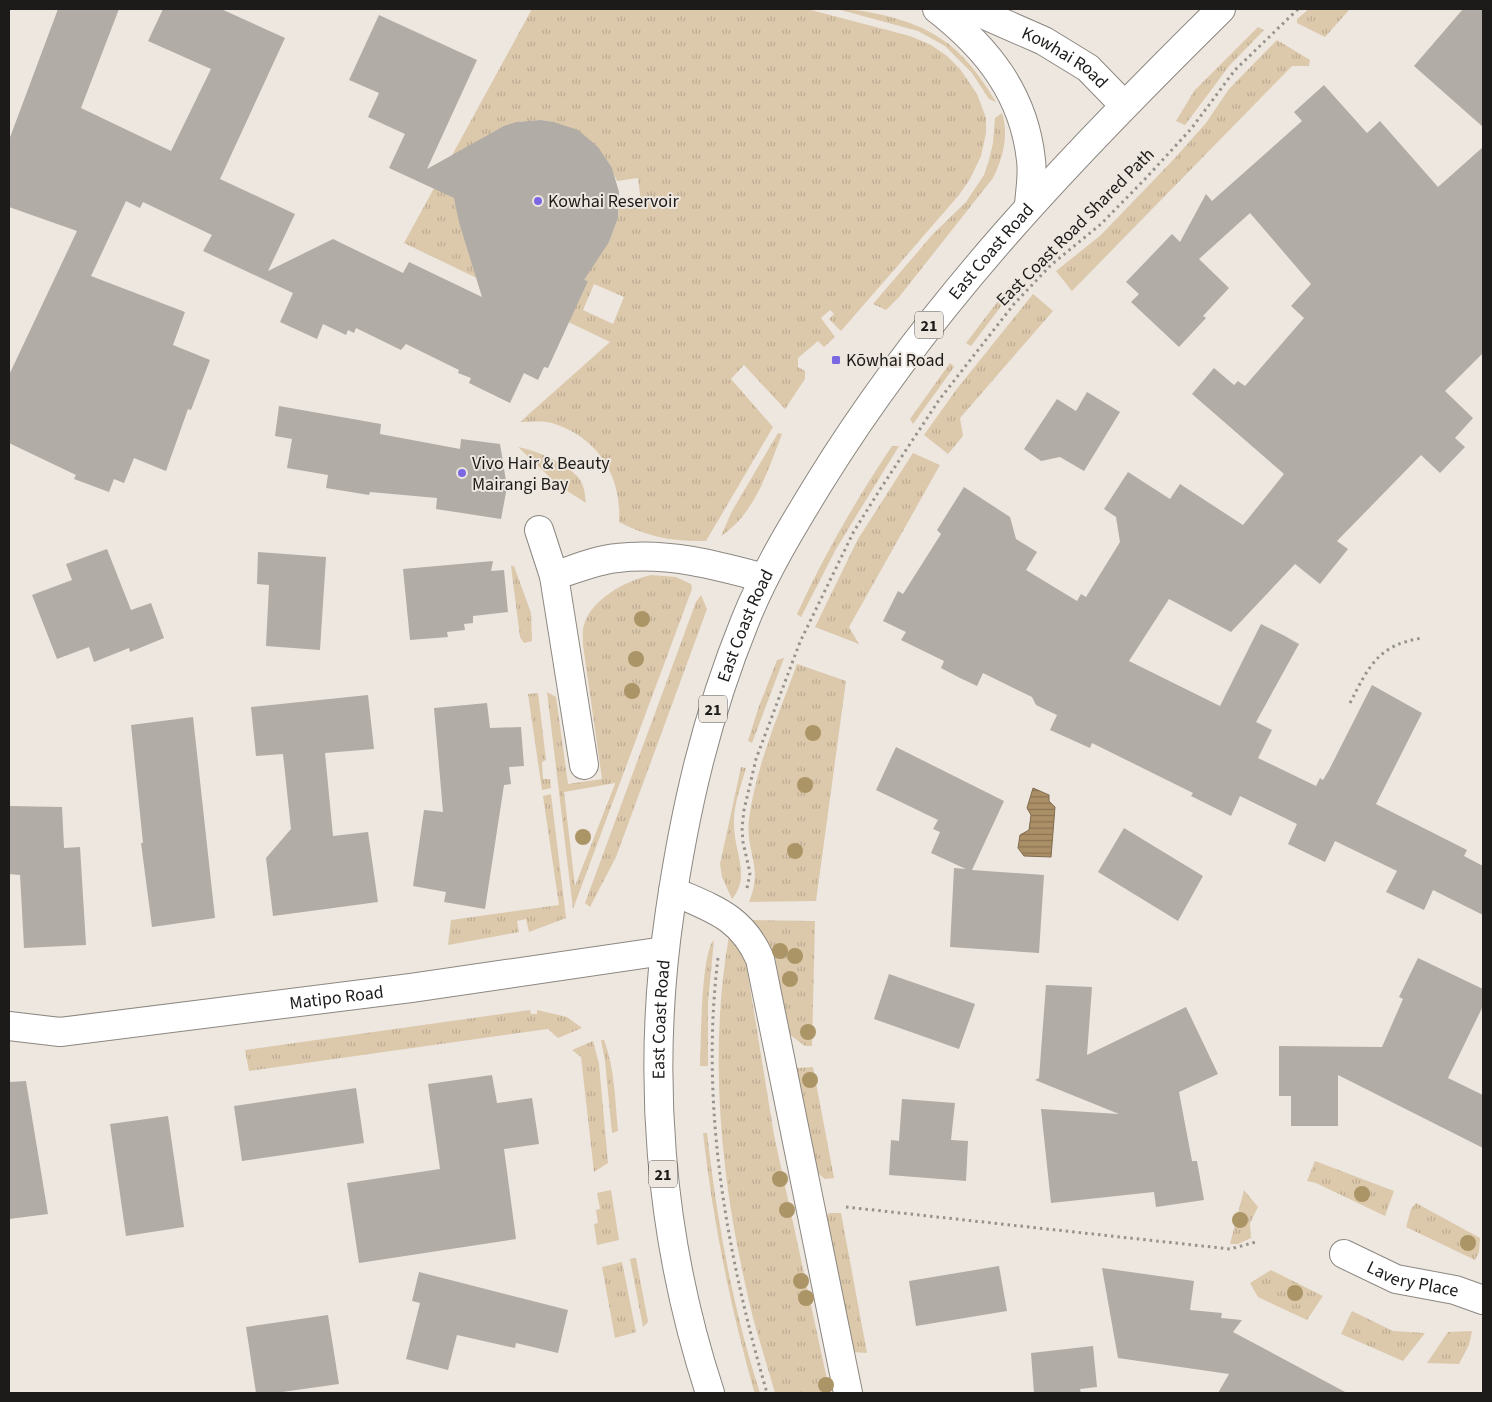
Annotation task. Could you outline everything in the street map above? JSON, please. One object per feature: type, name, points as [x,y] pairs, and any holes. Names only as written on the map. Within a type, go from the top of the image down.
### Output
[{"type":"main road","points":[[937,9],[970,38],[994,65],[1014,95],[1021,114],[1032,161],[1028,205]]},
{"type":"main road","name":"Kowhai Road","points":[[971,9],[1051,45],[1088,68],[1124,105]]},
{"type":"main road","name":"East Coast Road","points":[[710,1393],[680,1274],[662,1165],[658,1122],[658,1042],[664,951],[692,781],[709,719],[745,620],[764,578],[800,514],[867,408],[921,335],[1028,205],[1124,105],[1221,9]]},
{"type":"main road","points":[[539,530],[554,576],[584,765]]},
{"type":"main road","points":[[554,576],[616,558],[639,557],[706,562],[764,578]]},
{"type":"main road","points":[[673,891],[729,917],[739,926],[754,947],[763,971],[808,1203],[848,1393]]},
{"type":"main road","name":"Matipo Road","points":[[9,1026],[60,1032],[421,987],[664,951]]},
{"type":"main road","name":"Lavery Place","points":[[1344,1254],[1396,1280],[1455,1290],[1483,1300]]},
{"type":"path","name":"East Coast Road Shared Path","points":[[767,1393],[736,1279],[727,1231],[714,1133],[715,980],[723,932],[729,917],[748,886],[750,874],[742,828],[744,810],[756,759],[804,633],[854,531],[881,488],[940,400],[1014,304],[1051,265],[1084,239],[1146,178],[1190,129],[1235,70],[1298,9]]},
{"type":"path","points":[[1350,703],[1367,671],[1382,654],[1400,643],[1422,638]]},
{"type":"path","points":[[808,1203],[1230,1249],[1256,1242]]},
{"type":"green space","points":[[532,9],[807,9],[910,36],[931,45],[947,56],[960,69],[977,94],[986,118],[986,133],[981,156],[970,179],[959,195],[841,331],[829,319],[834,314],[830,310],[821,318],[835,337],[824,347],[818,341],[798,358],[798,367],[805,371],[805,379],[785,409],[744,365],[731,379],[773,427],[706,541],[683,541],[661,538],[619,522],[619,505],[612,475],[605,462],[595,450],[584,439],[555,424],[520,422],[610,342],[404,243]],"holes":[[[541,120],[567,127],[588,139],[605,157],[617,181],[638,178],[641,202],[619,205],[618,218],[609,242],[516,122]],[[594,284],[624,297],[613,324],[583,310]]]},
{"type":"green space","points":[[837,9],[887,16],[923,29],[938,37],[963,57],[996,102],[989,99],[972,73],[945,46],[918,31]]},
{"type":"green space","points":[[1309,9],[1350,9],[1325,37],[1297,23],[1297,19]]},
{"type":"green space","points":[[1258,27],[1264,30],[1229,66],[1185,125],[1176,121],[1194,91]]},
{"type":"green space","points":[[1277,40],[1310,60],[1309,66],[1292,66],[1072,291],[1056,271],[1101,235],[1174,159],[1206,123],[1229,89]]},
{"type":"green space","points":[[1002,113],[1005,130],[1004,146],[993,178],[899,297],[886,310],[873,304],[933,234],[966,202],[984,175],[993,143],[995,118]]},
{"type":"green space","points":[[1016,283],[1020,286],[1005,301],[971,346],[966,343],[1008,288]]},
{"type":"green space","points":[[1033,294],[1053,311],[960,418],[963,436],[948,454],[924,435],[956,390]]},
{"type":"green space","points":[[950,363],[954,367],[913,424],[910,419]]},
{"type":"green space","points":[[778,433],[782,434],[752,504],[733,527],[721,536],[732,511]]},
{"type":"green space","points":[[892,446],[899,446],[836,549],[801,617],[797,614],[829,549]]},
{"type":"green space","points":[[518,447],[550,458],[573,472],[582,483],[586,503],[558,485]]},
{"type":"green space","points":[[913,453],[940,465],[849,627],[859,644],[815,627],[858,539]]},
{"type":"green space","points":[[511,566],[514,566],[531,613],[532,641],[524,643],[520,637]]},
{"type":"green space","points":[[651,575],[676,577],[691,584],[692,589],[573,909],[547,692],[556,697],[568,784],[602,779],[583,645],[583,627],[588,615],[602,599],[621,586]],"holes":[[[615,783],[575,886],[564,792]]]},
{"type":"green space","points":[[701,595],[707,609],[616,857],[590,907],[585,903],[696,602]]},
{"type":"green space","points":[[784,658],[752,743],[748,741],[758,709],[777,660]]},
{"type":"green space","points":[[797,664],[846,681],[816,901],[749,902],[755,878],[748,831],[752,799],[769,740]]},
{"type":"green space","points":[[538,693],[546,760],[542,762],[543,779],[550,779],[551,788],[542,790],[528,694]]},
{"type":"green space","points":[[741,767],[746,768],[736,803],[734,825],[741,873],[738,891],[732,899],[722,877],[720,864]]},
{"type":"green space","points":[[551,794],[566,918],[529,932],[526,919],[517,921],[519,932],[448,945],[451,920],[559,905],[543,796]]},
{"type":"green space","points":[[752,920],[815,921],[812,1046],[805,1046],[789,1034],[775,957],[770,946],[750,922]]},
{"type":"green space","points":[[729,936],[738,945],[746,963],[774,1135],[830,1393],[775,1393],[748,1297],[729,1198],[720,1110],[720,1023],[723,979]]},
{"type":"green space","points":[[714,940],[708,1002],[708,1066],[700,1066],[704,979],[706,962]]},
{"type":"green space","points":[[530,1010],[531,1014],[537,1014],[537,1010],[567,1017],[582,1028],[558,1038],[548,1029],[249,1071],[245,1050]]},
{"type":"green space","points":[[601,1040],[604,1040],[608,1051],[614,1085],[618,1131],[612,1133],[605,1061]]},
{"type":"green space","points":[[593,1041],[599,1064],[608,1163],[594,1172],[581,1057],[572,1050]]},
{"type":"green space","points":[[813,1067],[834,1178],[825,1179],[814,1170],[794,1071],[797,1068]]},
{"type":"green space","points":[[703,1133],[707,1133],[721,1232],[734,1297],[760,1393],[755,1393],[754,1391],[737,1327],[717,1231]]},
{"type":"green space","points":[[1315,1161],[1394,1191],[1385,1216],[1316,1183],[1307,1181]]},
{"type":"green space","points":[[611,1190],[619,1240],[597,1245],[594,1224],[598,1223],[596,1210],[600,1209],[597,1193]]},
{"type":"green space","points":[[1244,1190],[1258,1207],[1250,1223],[1251,1238],[1238,1244],[1230,1244]]},
{"type":"green space","points":[[1416,1203],[1480,1238],[1479,1252],[1475,1260],[1406,1227],[1411,1209]]},
{"type":"green space","points":[[829,1213],[841,1213],[867,1353],[854,1352],[851,1349],[824,1218]]},
{"type":"green space","points":[[636,1258],[648,1322],[643,1327],[630,1259]]},
{"type":"green space","points":[[622,1262],[636,1332],[615,1338],[602,1267]]},
{"type":"green space","points":[[1271,1270],[1323,1296],[1307,1320],[1258,1297],[1250,1283]]},
{"type":"green space","points":[[1352,1311],[1393,1331],[1425,1333],[1403,1361],[1341,1334]]},
{"type":"green space","points":[[1472,1331],[1469,1345],[1459,1364],[1427,1363],[1448,1332]]},
{"type":"shaded area","points":[[1033,788],[1049,795],[1049,801],[1055,807],[1051,857],[1024,856],[1018,848],[1020,835],[1029,830],[1031,815],[1027,808]]},
{"type":"building","points":[[58,9],[119,9],[81,108],[171,151],[211,69],[148,41],[163,9],[221,9],[285,38],[220,179],[295,214],[268,271],[333,239],[403,273],[409,262],[482,297],[459,222],[454,198],[389,168],[405,134],[368,117],[379,93],[349,80],[379,15],[477,60],[427,169],[504,126],[516,122],[541,120],[578,130],[598,147],[612,168],[619,192],[618,218],[609,242],[584,280],[588,281],[548,368],[544,367],[538,380],[524,373],[510,403],[469,383],[471,378],[458,373],[459,370],[406,344],[401,350],[356,328],[354,333],[348,330],[346,335],[323,324],[317,339],[280,322],[293,293],[203,251],[212,235],[143,202],[140,208],[126,201],[91,276],[185,312],[173,345],[210,360],[191,410],[188,409],[166,471],[134,458],[124,483],[114,479],[109,492],[74,479],[76,475],[9,443],[9,375],[77,231],[9,207],[9,140]]},
{"type":"building","points":[[1463,9],[1483,9],[1483,127],[1414,66]]},
{"type":"building","points":[[1324,85],[1367,133],[1380,121],[1438,187],[1483,147],[1483,353],[1445,391],[1473,418],[1455,438],[1465,447],[1440,473],[1421,455],[1337,541],[1348,549],[1320,584],[1295,564],[1231,632],[1169,599],[1129,661],[1220,706],[1261,624],[1297,642],[1284,636],[1299,644],[1256,722],[1272,730],[1258,758],[1316,786],[1320,778],[1323,780],[1329,770],[1372,685],[1422,713],[1376,804],[1467,850],[1464,856],[1483,866],[1483,915],[1433,890],[1424,910],[1386,892],[1397,871],[1335,841],[1325,862],[1288,844],[1297,824],[1240,796],[1231,816],[1191,796],[1193,793],[1092,743],[1090,748],[1050,730],[1057,715],[1036,705],[1032,697],[983,673],[977,686],[960,678],[941,668],[944,661],[901,640],[906,632],[883,621],[898,591],[903,594],[941,534],[937,530],[964,487],[1010,517],[1016,539],[1037,552],[1026,570],[1077,601],[1081,594],[1086,597],[1120,542],[1116,517],[1104,509],[1128,472],[1170,499],[1180,484],[1243,525],[1284,474],[1192,394],[1214,368],[1234,385],[1238,381],[1245,386],[1304,318],[1291,306],[1311,284],[1250,213],[1199,259],[1229,288],[1203,316],[1206,318],[1179,347],[1131,302],[1139,294],[1126,282],[1172,234],[1180,242],[1206,194],[1212,201],[1302,121],[1294,112]]},
{"type":"building","points":[[1087,392],[1120,412],[1084,471],[1060,457],[1041,461],[1024,449],[1057,399],[1076,411]]},
{"type":"building","points":[[279,406],[381,424],[380,434],[460,449],[461,439],[500,444],[507,487],[501,519],[436,509],[437,498],[370,492],[369,495],[326,488],[328,475],[287,468],[292,439],[275,436]]},
{"type":"building","points":[[107,549],[131,610],[151,603],[164,638],[130,652],[129,648],[94,662],[89,647],[57,659],[32,595],[72,580],[66,564]]},
{"type":"building","points":[[258,552],[326,557],[320,650],[266,646],[269,585],[257,584]]},
{"type":"building","points":[[493,561],[491,571],[504,570],[508,612],[473,616],[473,623],[464,624],[465,630],[447,632],[448,637],[410,640],[403,569]]},
{"type":"building","points":[[368,695],[374,749],[325,753],[333,836],[368,832],[378,902],[273,916],[266,858],[291,829],[283,754],[256,756],[251,707]]},
{"type":"building","points":[[487,703],[490,728],[521,727],[524,766],[509,767],[511,784],[504,785],[485,909],[444,902],[446,892],[413,886],[424,810],[443,812],[434,708]]},
{"type":"building","points":[[193,717],[215,918],[152,927],[141,843],[143,843],[131,725]]},
{"type":"building","points":[[896,747],[1004,801],[972,870],[1044,875],[1039,953],[950,947],[954,868],[966,869],[931,853],[940,832],[933,829],[938,820],[876,790]]},
{"type":"building","points":[[9,806],[62,807],[64,848],[80,847],[86,945],[24,948],[20,875],[9,874]]},
{"type":"building","points":[[1124,828],[1203,876],[1178,921],[1098,872]]},
{"type":"building","points":[[1418,958],[1483,989],[1483,1006],[1448,1078],[1483,1095],[1483,1148],[1338,1075],[1338,1126],[1291,1126],[1291,1096],[1279,1096],[1279,1046],[1382,1047],[1403,999],[1399,997]]},
{"type":"building","points":[[889,974],[975,1004],[959,1049],[874,1019]]},
{"type":"building","points":[[1046,985],[1092,987],[1087,1055],[1186,1007],[1218,1074],[1179,1092],[1192,1161],[1197,1161],[1204,1200],[1156,1207],[1154,1192],[1051,1203],[1041,1109],[1119,1114],[1035,1080],[1039,1078]]},
{"type":"building","points":[[492,1075],[497,1103],[532,1098],[539,1144],[504,1149],[516,1239],[359,1263],[347,1183],[440,1169],[428,1084]]},
{"type":"building","points":[[26,1081],[48,1214],[9,1219],[9,1082]]},
{"type":"building","points":[[356,1088],[364,1143],[242,1161],[234,1106]]},
{"type":"building","points":[[902,1099],[955,1103],[951,1140],[968,1141],[966,1181],[889,1175],[891,1140],[899,1141]]},
{"type":"building","points":[[168,1116],[184,1227],[126,1236],[110,1124]]},
{"type":"building","points":[[999,1266],[1007,1311],[916,1326],[909,1281]]},
{"type":"building","points":[[1102,1268],[1194,1281],[1190,1310],[1222,1313],[1221,1318],[1242,1320],[1233,1332],[1347,1393],[1218,1393],[1229,1374],[1118,1358]]},
{"type":"building","points":[[419,1272],[568,1310],[558,1353],[516,1343],[515,1348],[457,1335],[448,1370],[406,1359],[420,1303],[412,1301]]},
{"type":"building","points":[[328,1315],[339,1384],[275,1393],[256,1393],[246,1327]]},
{"type":"building","points":[[1093,1346],[1097,1387],[1080,1389],[1081,1393],[1034,1393],[1031,1353]]},
{"type":"place","name":"Kowhai Reservoir","points":[[538,201]]},
{"type":"place","name":"Kōwhai Road","points":[[836,360]]},
{"type":"place","name":"Vivo Hair & Beauty Mairangi Bay","points":[[462,473]]}]
